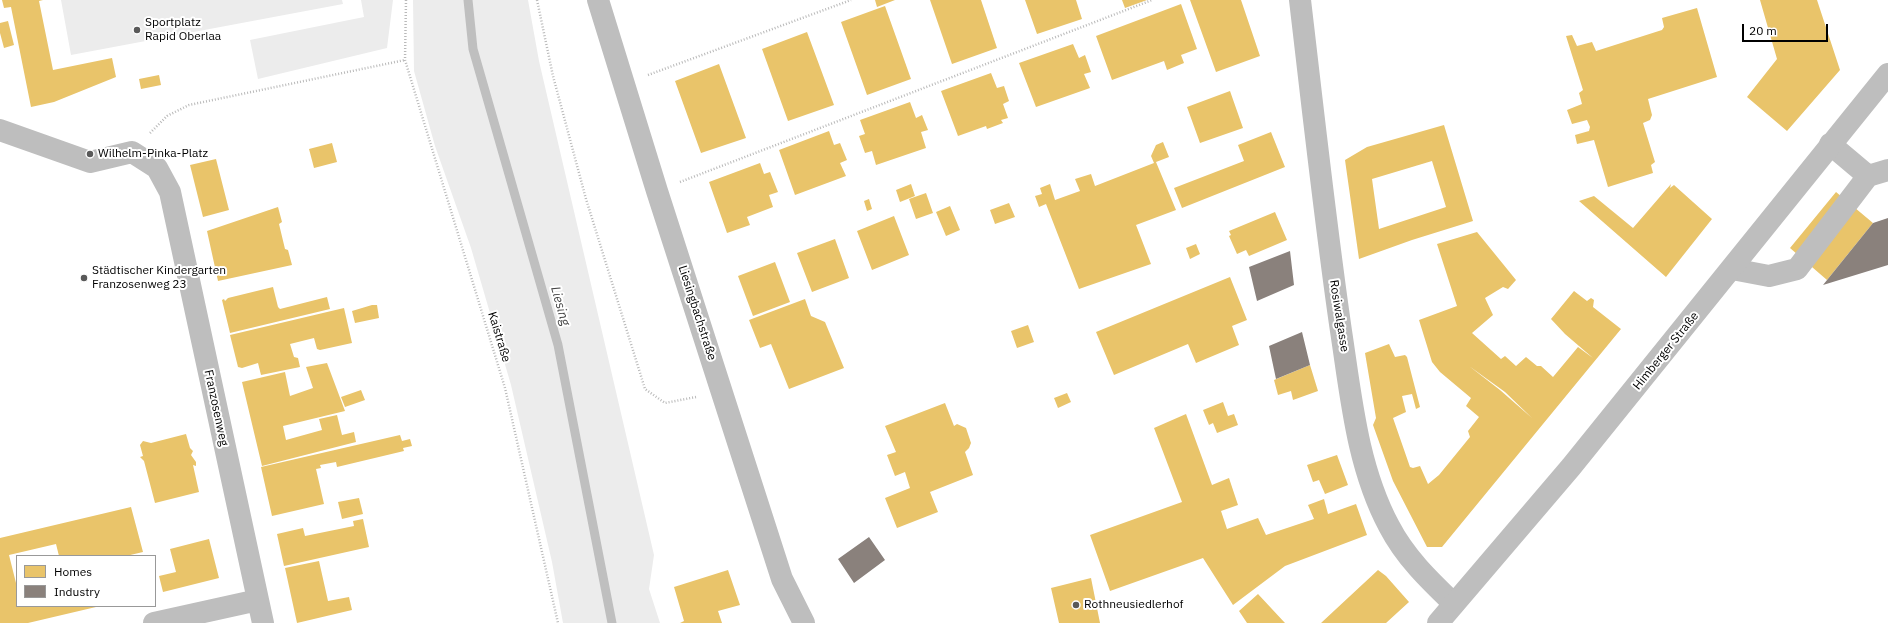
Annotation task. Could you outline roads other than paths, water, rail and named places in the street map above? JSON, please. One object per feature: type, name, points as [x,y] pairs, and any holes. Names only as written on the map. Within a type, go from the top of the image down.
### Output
[{"type":"street","name":"Liesingbachstraße","points":[[598,0],[657,191],[782,579],[804,623]]},
{"type":"street","name":"Rosiwalgasse","points":[[1300,0],[1327,239],[1353,409],[1361,450],[1383,512],[1401,548],[1420,571],[1454,604]]},
{"type":"street","name":"Himberger Straße","points":[[1438,623],[1571,467],[1732,270],[1830,144],[1888,74]]},
{"type":"street","name":"Franzosenweg","points":[[0,130],[90,162],[132,152],[157,168],[170,192],[263,623]]},
{"type":"street","points":[[1732,270],[1769,276],[1797,269],[1878,173],[1830,144]]},
{"type":"street","points":[[154,623],[258,600]]},
{"type":"waterway","name":"Liesing","points":[[468,0],[473,49],[558,345],[612,623]]},
{"type":"place","name":"Sportplatz Rapid Oberlaa","points":[[137,30]]},
{"type":"place","name":"Wilhelm-Pinka-Platz","points":[[90,154]]},
{"type":"place","name":"Städtischer Kindergarten Franzosenweg 23","points":[[84,278]]},
{"type":"place","name":"Rothneusiedlerhof","points":[[1076,605]]}]
